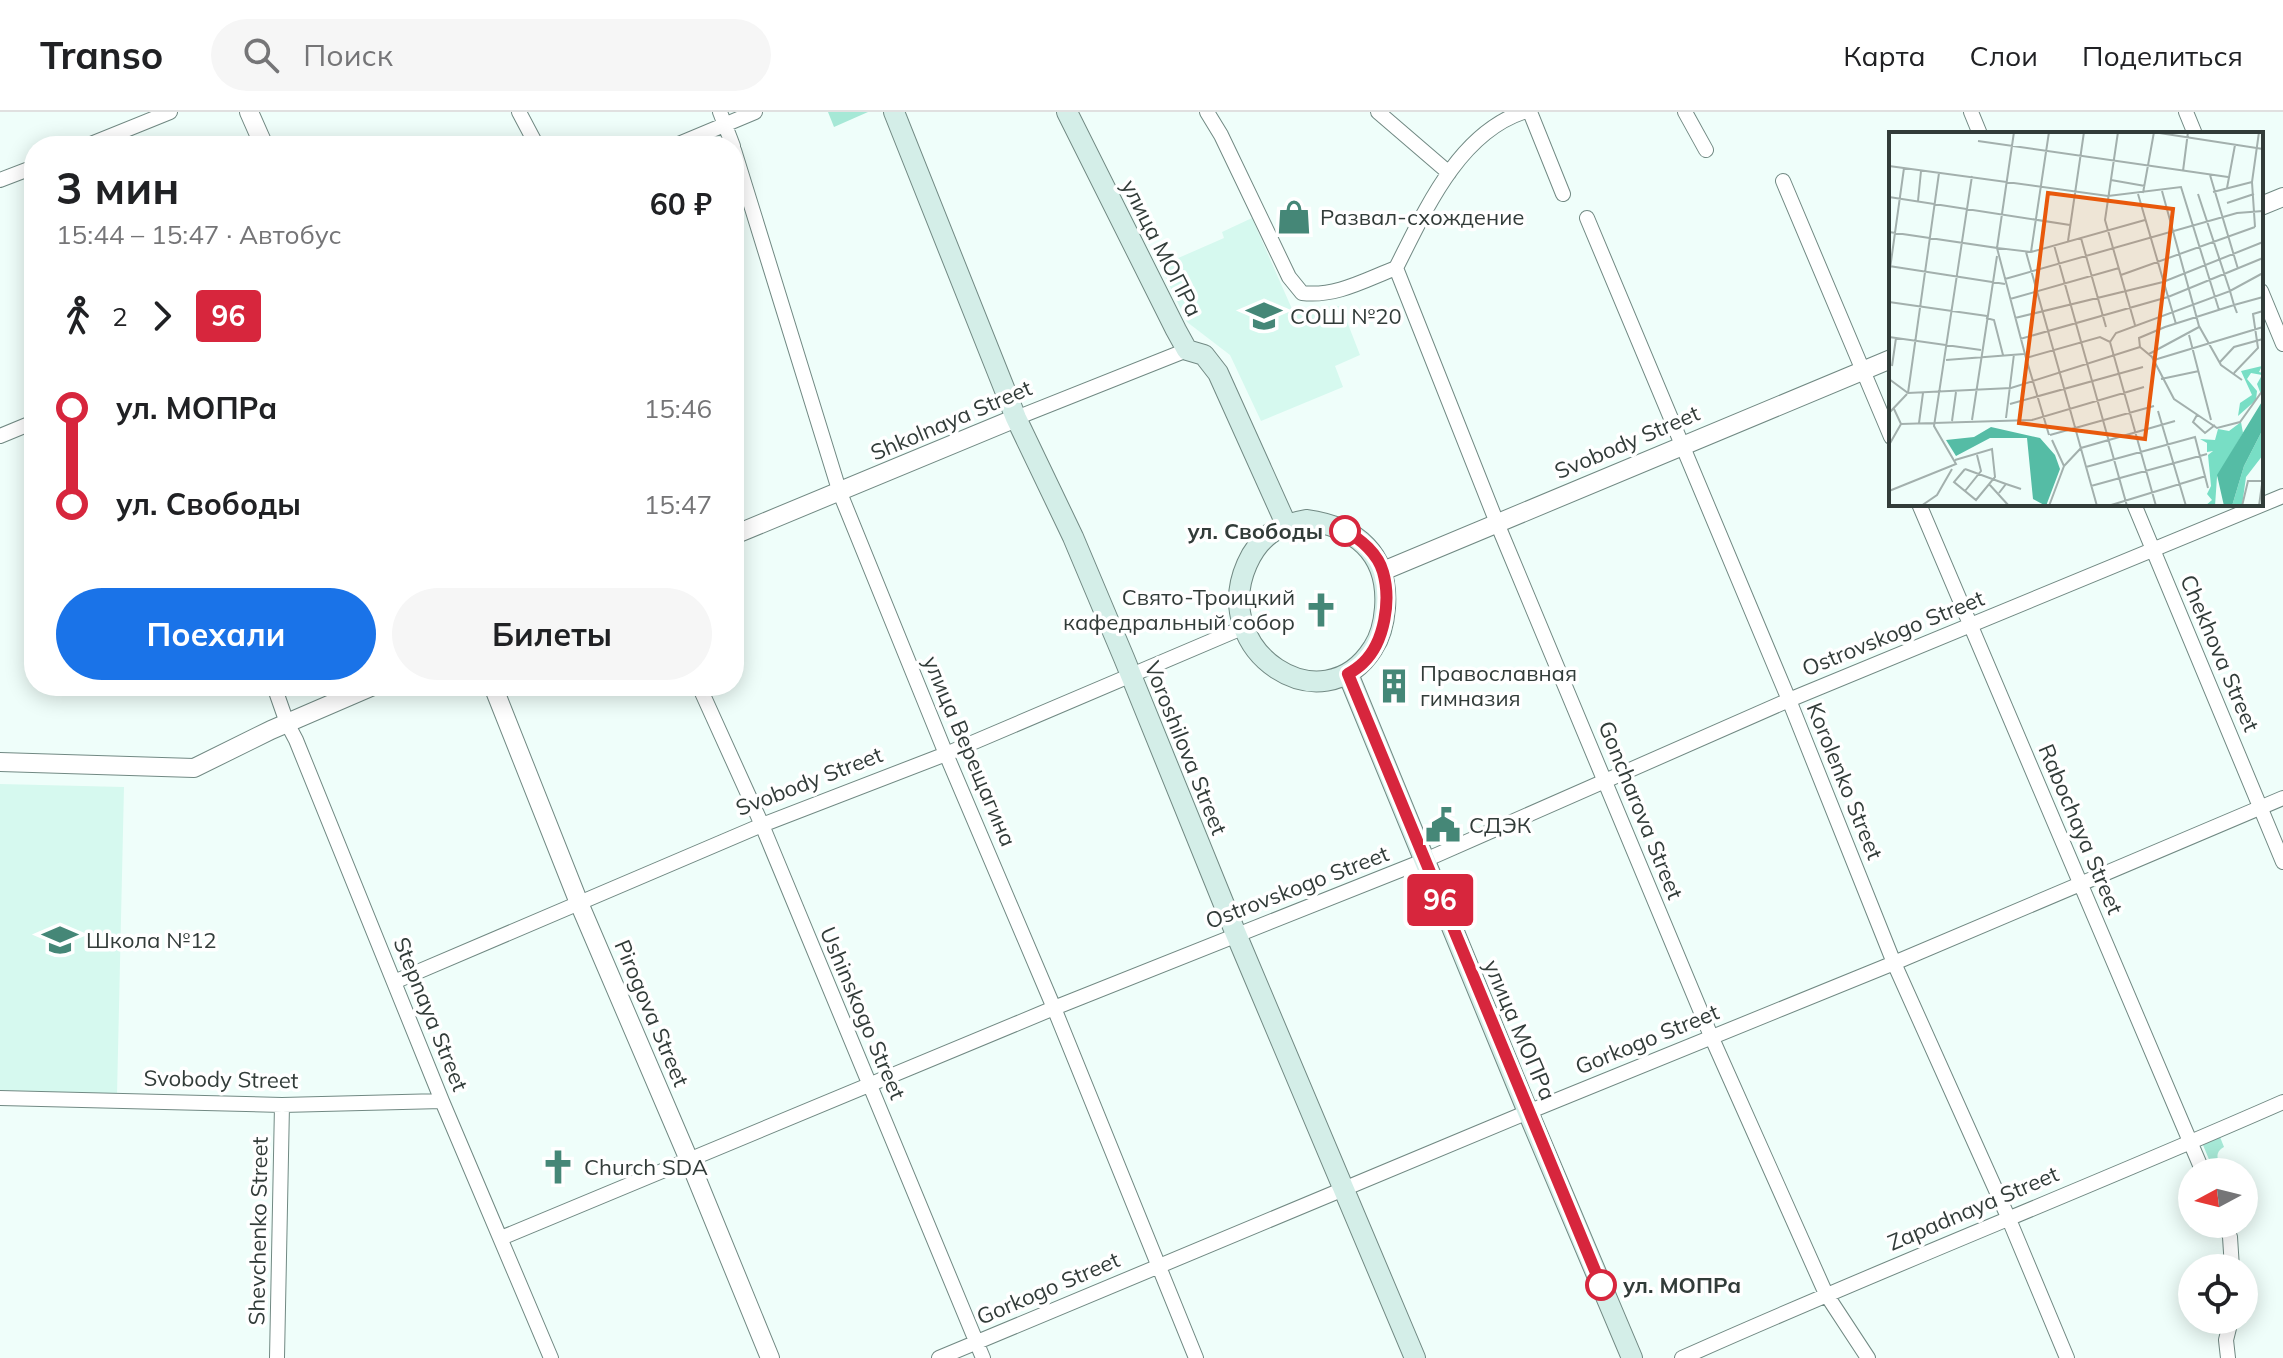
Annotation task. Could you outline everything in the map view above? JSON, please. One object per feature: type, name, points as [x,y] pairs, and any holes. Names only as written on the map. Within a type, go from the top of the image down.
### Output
[{"type":"main road","name":"Voroshilova Street","points":[[894,112],[1016,418],[1073,537],[1415,1358]]},
{"type":"main road","name":"улица МОПРа","points":[[1067,112],[1187,350],[1204,355],[1218,373],[1286,524]]},
{"type":"main road","points":[[1306,520],[1329,523],[1352,534],[1371,551],[1383,571],[1386,597],[1384,620],[1377,643],[1365,662],[1348,674],[1331,680],[1310,681],[1291,676],[1265,661],[1242,628],[1239,595],[1243,572],[1252,552],[1265,536],[1286,524],[1306,520]]},
{"type":"main road","name":"улица МОПРа","points":[[1348,674],[1423,861],[1632,1358]]},
{"type":"street","points":[[111,136],[170,112]]},
{"type":"street","points":[[249,112],[260,136]]},
{"type":"street","points":[[519,112],[532,136]]},
{"type":"street","points":[[692,136],[723,118],[755,112]]},
{"type":"street","points":[[1207,112],[1289,277],[1302,293],[1320,295],[1396,268],[1449,173],[1504,115],[1523,112]]},
{"type":"street","points":[[1378,112],[1449,173]]},
{"type":"street","points":[[1530,112],[1563,194]]},
{"type":"street","points":[[1685,112],[1706,150]]},
{"type":"street","points":[[1971,112],[1979,132]]},
{"type":"street","points":[[2186,112],[2194,132]]},
{"type":"street","points":[[0,180],[24,171]]},
{"type":"street","points":[[1783,181],[1889,432]]},
{"type":"street","name":"улица Верещагина","points":[[744,183],[840,493],[1196,1358]]},
{"type":"street","points":[[2263,205],[2283,197]]},
{"type":"street","name":"Korolenko Street","points":[[1587,218],[1789,700],[1894,963],[2008,1217],[2067,1358]]},
{"type":"street","name":"Goncharova Street","points":[[1396,268],[1497,523],[1711,1036],[1826,1294],[1868,1358]]},
{"type":"street","points":[[2263,296],[2283,344]]},
{"type":"street","name":"Shkolnaya Street","points":[[744,531],[1187,350]]},
{"type":"street","name":"Svobody Street","points":[[1383,571],[1889,360]]},
{"type":"street","points":[[0,436],[24,426]]},
{"type":"street","name":"Ostrovskogo Street","points":[[2263,504],[2283,496]]},
{"type":"street","name":"Rabochaya Street","points":[[1920,506],[2197,1158]]},
{"type":"street","name":"Chekhova Street","points":[[2135,506],[2283,862]]},
{"type":"street","name":"Ostrovskogo Street","points":[[501,1238],[1054,1008],[1423,861],[1789,700],[2259,506]]},
{"type":"street","name":"Svobody Street","points":[[394,982],[762,825],[946,754],[1242,628]]},
{"type":"street","name":"Stepnaya Street","points":[[278,696],[442,1101],[551,1358]]},
{"type":"street","points":[[0,762],[194,768],[350,696]]},
{"type":"street","name":"Pirogova Street","points":[[497,696],[579,903],[770,1358]]},
{"type":"street","name":"Ushinskogo Street","points":[[704,696],[762,825],[983,1358]]},
{"type":"street","name":"Gorkogo Street","points":[[939,1358],[1711,1036],[1894,963],[2283,798]]},
{"type":"street","name":"Svobody Street","points":[[0,1098],[282,1105],[442,1101]]},
{"type":"street","name":"Zapadnaya Street","points":[[1682,1358],[1826,1294],[2283,1102]]},
{"type":"street","name":"Shevchenko Street","points":[[277,1358],[282,1105]]},
{"type":"street","points":[[2228,1334],[2228,1358]]},
{"type":"shaded area","name":"СОШ №20","points":[[1252,218],[1292,309],[1341,306],[1360,355],[1335,366],[1343,387],[1261,421],[1230,355],[1187,322],[1160,266],[1224,238],[1222,232]]},
{"type":"shaded area","name":"Школа №12","points":[[0,784],[124,787],[117,1095],[0,1092]]},
{"type":"green space","points":[[828,112],[868,112],[834,127]]},
{"type":"green space","points":[[2220,1137],[2224,1147],[2219,1151],[2219,1158],[2208,1158],[2203,1145]]},
{"type":"bus line","name":"96","points":[[1345,531],[1371,551],[1383,571],[1386,597],[1384,620],[1377,643],[1365,662],[1348,674],[1601,1285]]},
{"type":"place","name":"Развал-схождение","points":[[1294,217]]},
{"type":"place","name":"СОШ №20","points":[[1264,316]]},
{"type":"place","name":"ул. Свободы","points":[[1345,531]]},
{"type":"place","name":"Свято-Троицкий кафедральный собор","points":[[1321,610]]},
{"type":"place","name":"Православная гимназия","points":[[1394,686]]},
{"type":"place","name":"СДЭК","points":[[1443,825]]},
{"type":"place","name":"Школа №12","points":[[60,940]]},
{"type":"place","name":"Church SDA","points":[[558,1167]]},
{"type":"place","name":"ул. МОПРа","points":[[1601,1285]]}]
